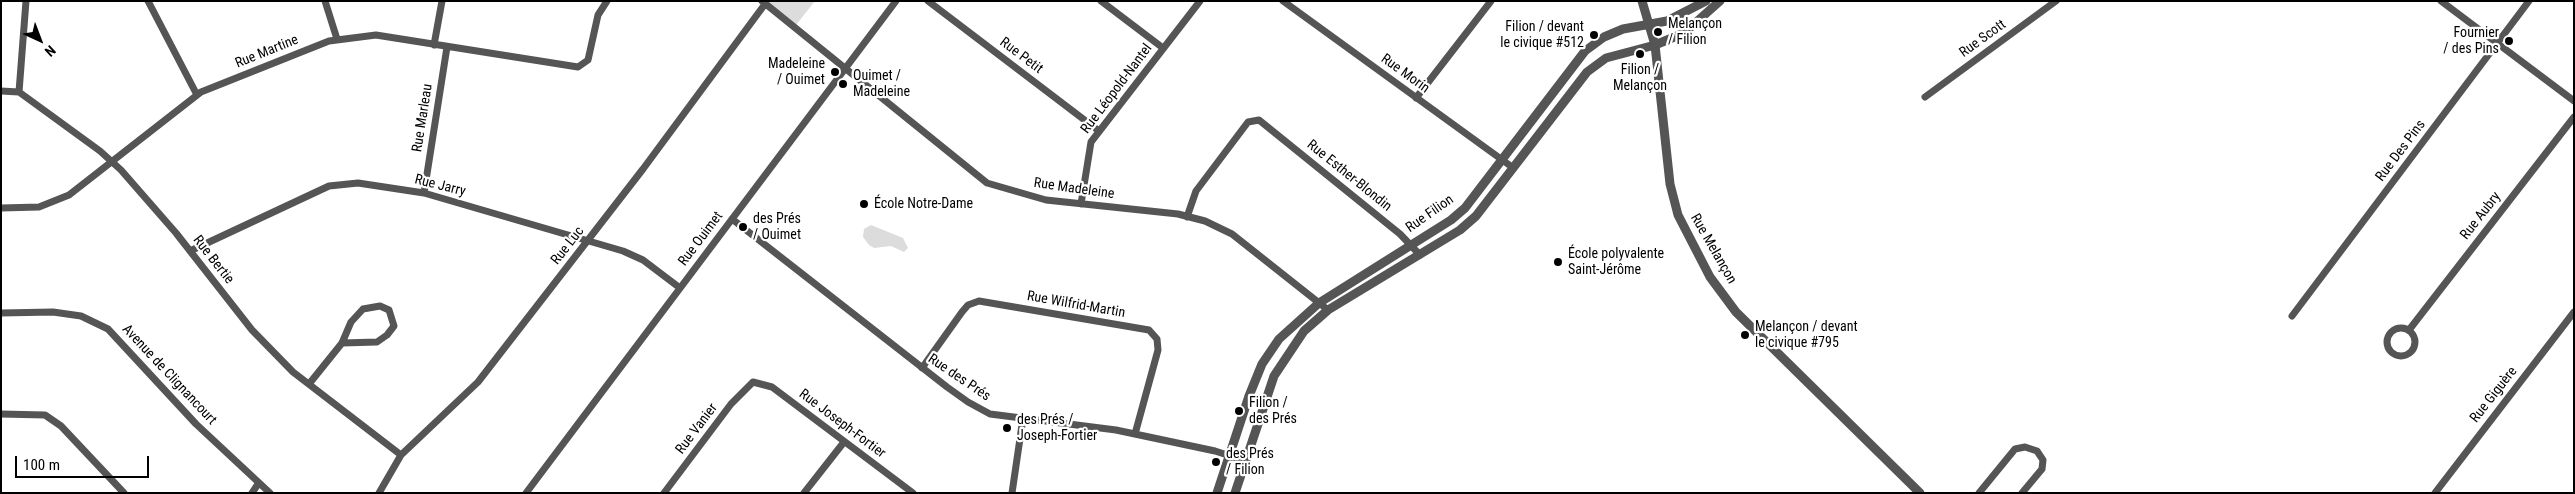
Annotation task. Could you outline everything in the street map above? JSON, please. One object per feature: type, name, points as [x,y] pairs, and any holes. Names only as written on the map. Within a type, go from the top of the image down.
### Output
[{"type":"street","points":[[1,91],[19,92],[26,1]]},
{"type":"street","points":[[148,1],[197,95]]},
{"type":"street","points":[[324,1],[338,39]]},
{"type":"street","points":[[434,45],[442,1]]},
{"type":"street","name":"Rue Martine","points":[[1,208],[39,208],[69,196],[197,95],[328,41],[376,35],[578,67],[588,60],[598,15],[607,1]]},
{"type":"street","name":"Rue Ouimet","points":[[526,493],[896,1]]},
{"type":"street","name":"Rue Petit","points":[[928,1],[1099,131]]},
{"type":"street","points":[[1101,1],[1163,48]]},
{"type":"street","name":"Rue Léopold-Nantel","points":[[1080,204],[1091,142],[1200,1]]},
{"type":"street","name":"Rue Morin","points":[[1283,1],[1512,168]]},
{"type":"street","points":[[1416,98],[1491,1]]},
{"type":"street","name":"Rue Melançon","points":[[1642,1],[1655,46],[1670,184],[1678,215],[1710,278],[1736,312],[1920,493]]},
{"type":"street","name":"Rue Filion","points":[[1217,493],[1261,367],[1279,340],[1319,303],[1451,220],[1465,208],[1585,51],[1604,36],[1623,29],[1667,22],[1706,1]]},
{"type":"street","name":"Rue Filion","points":[[1235,493],[1274,376],[1304,331],[1328,310],[1460,230],[1476,216],[1587,72],[1606,58],[1655,46],[1684,32],[1703,18],[1720,1]]},
{"type":"street","name":"Rue Scott","points":[[1925,97],[2056,1]]},
{"type":"street","points":[[2441,1],[2574,101]]},
{"type":"street","name":"Rue Des Pins","points":[[2292,316],[2529,1]]},
{"type":"street","name":"Rue Madeleine","points":[[764,3],[987,182],[1046,200],[1187,217],[1205,221],[1232,234],[1328,310]]},
{"type":"street","name":"Rue Luc","points":[[379,493],[401,455],[478,382],[588,242],[764,3]]},
{"type":"street","name":"Rue Marleau","points":[[424,193],[447,47]]},
{"type":"street","name":"Rue Bertie","points":[[19,92],[100,150],[112,162],[190,251],[252,330],[293,372],[401,455]]},
{"type":"street","name":"Rue Aubry","points":[[2409,330],[2574,117]]},
{"type":"street","name":"Rue Esther-Blondin","points":[[1187,217],[1196,191],[1230,145],[1248,122],[1259,120],[1420,255]]},
{"type":"street","name":"Rue Jarry","points":[[190,251],[329,186],[358,183],[424,193],[623,251],[643,260],[680,288]]},
{"type":"street","name":"Rue des Prés","points":[[732,219],[922,368],[968,402],[990,414],[1135,434],[1246,461]]},
{"type":"street","name":"Rue Wilfrid-Martin","points":[[922,368],[962,312],[968,305],[979,301],[1149,330],[1157,339],[1158,350],[1135,434]]},
{"type":"street","points":[[309,384],[342,343],[351,322],[362,309],[380,306],[389,310],[394,326],[387,335],[370,343],[342,343]]},
{"type":"street","name":"Avenue de Clignancourt","points":[[1,313],[53,312],[81,316],[108,328],[196,424],[258,484],[270,493]]},
{"type":"street","name":"Rue Giguère","points":[[2435,493],[2574,312]]},
{"type":"street","points":[[2400,328],[2409,330],[2415,338],[2414,347],[2408,354],[2394,354],[2388,347],[2389,334],[2400,328]]},
{"type":"street","points":[[1261,367],[1274,376]]},
{"type":"street","name":"Rue Joseph-Fortier","points":[[753,382],[772,388],[913,493]]},
{"type":"street","name":"Rue Vanier","points":[[664,493],[731,404],[753,382]]},
{"type":"street","points":[[1,414],[45,416],[61,426],[124,493]]},
{"type":"street","points":[[1012,493],[1023,418]]},
{"type":"street","points":[[804,493],[844,442]]},
{"type":"street","points":[[1981,492],[2015,450],[2026,447],[2037,451],[2043,460],[2042,469],[2022,493]]},
{"type":"street","points":[[252,493],[258,484]]},
{"type":"shaded area","points":[[764,1],[815,1],[796,25]]},
{"type":"shaded area","points":[[871,225],[903,238],[908,248],[904,252],[891,246],[874,248],[869,245],[863,237],[864,229]]},
{"type":"place","name":"Melançon / Filion","points":[[1658,32]]},
{"type":"place","name":"Filion / devant le civique #512","points":[[1594,35]]},
{"type":"place","name":"Fournier / des Pins","points":[[2509,41]]},
{"type":"place","name":"Filion / Melançon","points":[[1640,54]]},
{"type":"place","name":"Madeleine / Ouimet","points":[[835,72]]},
{"type":"place","name":"Ouimet / Madeleine","points":[[843,84]]},
{"type":"place","name":"École Notre-Dame","points":[[864,204]]},
{"type":"place","name":"des Prés / Ouimet","points":[[743,227]]},
{"type":"place","name":"École polyvalente Saint-Jérôme","points":[[1558,262]]},
{"type":"place","name":"Melançon / devant le civique #795","points":[[1745,335]]},
{"type":"place","name":"Filion / des Prés","points":[[1239,411]]},
{"type":"place","name":"des Prés / Joseph-Fortier","points":[[1007,428]]},
{"type":"place","name":"des Prés / Filion","points":[[1216,462]]}]
